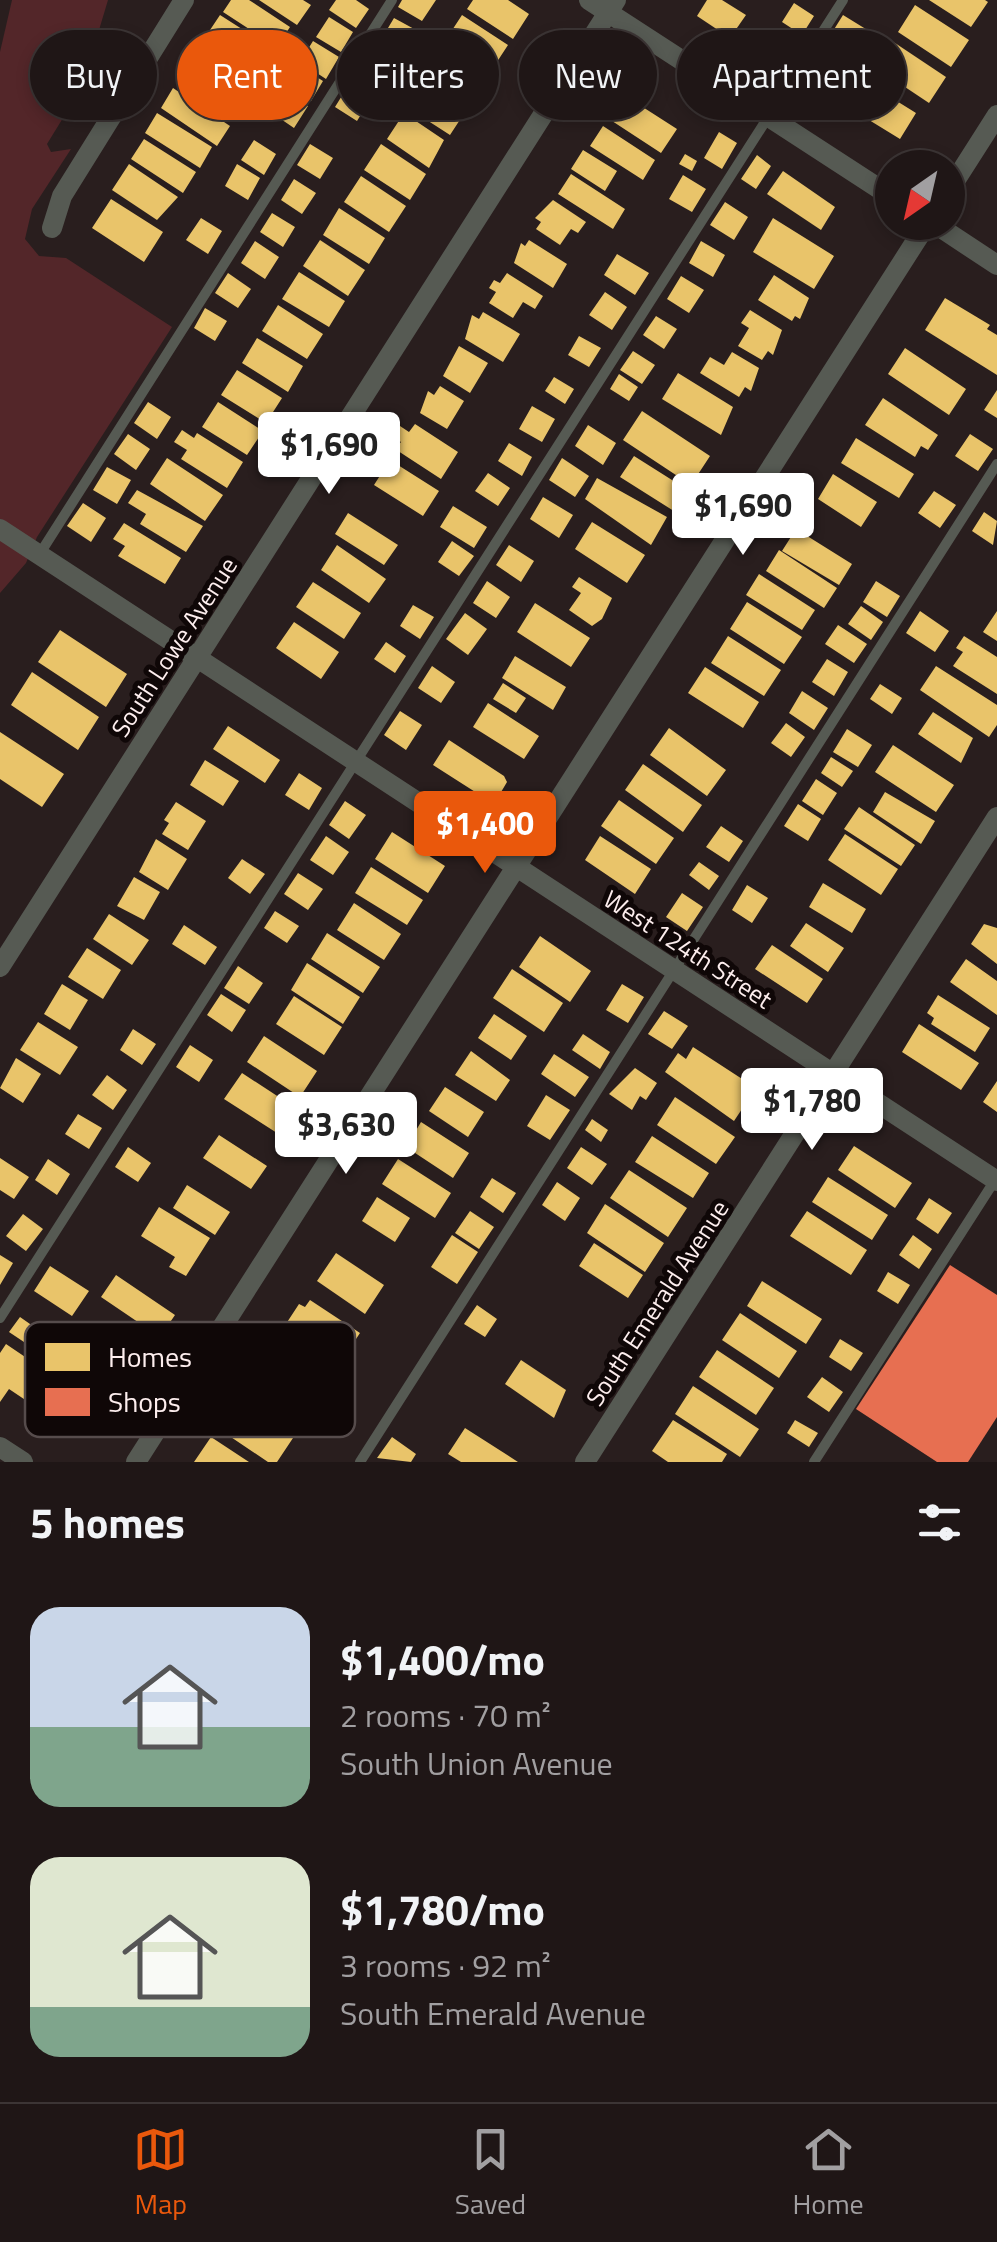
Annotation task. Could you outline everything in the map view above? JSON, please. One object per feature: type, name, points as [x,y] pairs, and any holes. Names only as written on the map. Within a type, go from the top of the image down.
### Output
[{"type":"street","points":[[52,228],[62,196],[184,0]]},
{"type":"street","points":[[589,0],[612,6],[677,52]]},
{"type":"street","name":"South Lowe Avenue","points":[[0,967],[612,6]]},
{"type":"street","points":[[965,165],[997,115]]},
{"type":"street","points":[[774,120],[875,186]]},
{"type":"street","points":[[225,1322],[918,240]]},
{"type":"street","points":[[958,240],[997,265]]},
{"type":"street","name":"West 124th Street","points":[[0,529],[996,1179]]},
{"type":"street","name":"South Emerald Avenue","points":[[585,1462],[997,818]]},
{"type":"street","points":[[136,1462],[152,1437]]},
{"type":"street","points":[[0,1447],[23,1462]]},
{"type":"lane","points":[[39,555],[392,0]]},
{"type":"lane","points":[[823,30],[842,0]]},
{"type":"lane","points":[[0,1318],[765,120]]},
{"type":"lane","points":[[360,1462],[997,464]]},
{"type":"lane","points":[[814,1462],[996,1179]]},
{"type":"shaded area","points":[[12,0],[108,0],[99,30],[30,30],[30,120],[62,120],[47,144],[51,152],[71,149],[32,209],[25,239],[39,256],[66,258],[172,327],[37,537],[26,563],[0,593],[0,52]]},
{"type":"building: Homes","points":[[231,0],[249,0],[290,27],[251,30],[223,12]]},
{"type":"building: Homes","points":[[259,0],[303,0],[311,5],[297,25]]},
{"type":"building: Homes","points":[[336,0],[356,0],[369,9],[356,28],[329,10]]},
{"type":"building: Homes","points":[[402,0],[436,0],[422,21],[398,7]]},
{"type":"building: Homes","points":[[473,0],[508,0],[529,14],[513,39],[467,9]]},
{"type":"building: Homes","points":[[707,0],[722,0],[746,15],[736,30],[718,30],[697,16]]},
{"type":"building: Homes","points":[[929,0],[985,0],[988,2],[971,27]]},
{"type":"building: Homes","points":[[794,3],[814,16],[805,30],[794,30],[782,22]]},
{"type":"building: Homes","points":[[915,5],[969,40],[951,67],[906,37],[906,30],[899,30]]},
{"type":"building: Homes","points":[[220,15],[244,30],[210,30]]},
{"type":"building: Homes","points":[[462,15],[485,30],[452,30]]},
{"type":"building: Homes","points":[[843,15],[867,30],[834,30]]},
{"type":"building: Homes","points":[[329,17],[350,30],[337,30],[337,50],[317,35]]},
{"type":"building: Homes","points":[[394,18],[416,30],[387,30]]},
{"type":"building: Homes","points":[[499,39],[508,45],[499,59]]},
{"type":"building: Homes","points":[[317,43],[337,56],[326,79],[317,73]]},
{"type":"building: Homes","points":[[906,50],[946,77],[929,103],[906,88]]},
{"type":"building: Homes","points":[[173,88],[177,91],[177,119],[161,108]]},
{"type":"building: Homes","points":[[906,107],[916,113],[900,139],[869,120],[906,120]]},
{"type":"building: Homes","points":[[157,113],[212,147],[200,168],[145,133],[153,120],[157,120]]},
{"type":"building: Homes","points":[[657,116],[677,129],[661,153],[611,120],[657,120]]},
{"type":"building: Homes","points":[[179,120],[221,120],[230,126],[217,146]]},
{"type":"building: Homes","points":[[282,120],[299,120],[294,128]]},
{"type":"building: Homes","points":[[399,120],[414,120],[444,140],[429,168],[387,139]]},
{"type":"building: Homes","points":[[427,120],[460,120],[450,135]]},
{"type":"building: Homes","points":[[603,126],[655,160],[643,180],[590,146]]},
{"type":"building: Homes","points":[[719,132],[737,143],[722,169],[704,158]]},
{"type":"building: Homes","points":[[144,139],[196,172],[183,193],[131,159]]},
{"type":"building: Homes","points":[[254,140],[276,154],[264,175],[241,160]]},
{"type":"building: Homes","points":[[310,144],[333,158],[320,179],[297,165]]},
{"type":"building: Homes","points":[[381,144],[426,174],[410,200],[364,170]]},
{"type":"building: Homes","points":[[583,150],[617,171],[605,191],[571,169]]},
{"type":"building: Homes","points":[[685,154],[697,161],[692,171],[679,164]]},
{"type":"building: Homes","points":[[757,155],[771,166],[756,189],[741,179]]},
{"type":"building: Homes","points":[[129,164],[178,197],[157,220],[112,190]]},
{"type":"building: Homes","points":[[237,164],[260,178],[248,200],[225,186]]},
{"type":"building: Homes","points":[[783,171],[835,207],[821,230],[767,194]]},
{"type":"building: Homes","points":[[571,174],[625,209],[613,229],[558,194]]},
{"type":"building: Homes","points":[[683,175],[706,189],[692,212],[669,199]]},
{"type":"building: Homes","points":[[361,176],[406,206],[389,232],[344,202]]},
{"type":"building: Homes","points":[[294,179],[316,193],[302,214],[281,200]]},
{"type":"building: Homes","points":[[111,199],[163,232],[144,262],[92,228]]},
{"type":"building: Homes","points":[[553,200],[586,222],[578,233],[571,229],[560,245],[536,229],[541,222],[535,218]]},
{"type":"building: Homes","points":[[725,202],[748,217],[734,240],[710,225]]},
{"type":"building: Homes","points":[[339,208],[385,238],[369,264],[323,235]]},
{"type":"building: Homes","points":[[272,213],[295,227],[283,247],[260,232]]},
{"type":"building: Homes","points":[[201,218],[222,231],[208,254],[186,240]]},
{"type":"building: Homes","points":[[773,218],[834,256],[814,289],[753,252]]},
{"type":"building: Homes","points":[[320,240],[365,270],[348,296],[303,266]]},
{"type":"building: Homes","points":[[529,240],[567,264],[553,288],[514,263],[521,243],[525,246]]},
{"type":"building: Homes","points":[[255,241],[279,257],[265,279],[241,263]]},
{"type":"building: Homes","points":[[701,241],[725,255],[713,277],[689,263]]},
{"type":"building: Homes","points":[[617,254],[649,273],[635,295],[604,275]]},
{"type":"building: Homes","points":[[299,272],[345,301],[329,327],[282,299]]},
{"type":"building: Homes","points":[[228,273],[251,289],[238,308],[215,293]]},
{"type":"building: Homes","points":[[507,273],[543,296],[535,309],[523,302],[513,318],[489,303],[496,292],[489,288],[494,280],[500,283]]},
{"type":"building: Homes","points":[[774,275],[809,298],[800,319],[795,316],[792,321],[758,300]]},
{"type":"building: Homes","points":[[681,276],[704,290],[689,313],[667,299]]},
{"type":"building: Homes","points":[[605,292],[627,307],[612,330],[589,315]]},
{"type":"building: Homes","points":[[945,298],[990,325],[987,329],[997,335],[997,375],[925,330]]},
{"type":"building: Homes","points":[[278,305],[323,334],[307,359],[262,331]]},
{"type":"building: Homes","points":[[205,308],[227,321],[215,341],[194,328]]},
{"type":"building: Homes","points":[[750,310],[782,330],[773,355],[768,351],[762,360],[738,346],[749,328],[741,323]]},
{"type":"building: Homes","points":[[483,312],[520,334],[503,362],[465,339],[472,315],[479,319]]},
{"type":"building: Homes","points":[[656,316],[677,329],[664,349],[643,335]]},
{"type":"building: Homes","points":[[579,336],[601,348],[589,367],[568,355]]},
{"type":"building: Homes","points":[[257,338],[303,366],[288,392],[242,363]]},
{"type":"building: Homes","points":[[459,346],[488,363],[470,393],[443,376]]},
{"type":"building: Homes","points":[[905,348],[966,389],[949,415],[888,374]]},
{"type":"building: Homes","points":[[633,351],[655,365],[642,384],[620,370]]},
{"type":"building: Homes","points":[[732,352],[759,368],[751,391],[745,387],[739,397],[700,373],[710,357],[724,365]]},
{"type":"building: Homes","points":[[237,370],[282,398],[266,423],[221,395]]},
{"type":"building: Homes","points":[[678,373],[733,407],[721,435],[662,399]]},
{"type":"building: Homes","points":[[619,374],[638,387],[629,401],[610,389]]},
{"type":"building: Homes","points":[[554,377],[574,389],[565,404],[545,391]]},
{"type":"building: Homes","points":[[440,386],[464,401],[447,429],[420,413],[428,391],[434,395]]},
{"type":"building: Homes","points":[[997,390],[997,418],[984,410]]},
{"type":"building: Homes","points":[[883,398],[938,435],[928,450],[921,446],[915,457],[865,425]]},
{"type":"building: Homes","points":[[148,402],[171,417],[157,439],[134,423]]},
{"type":"building: Homes","points":[[218,402],[263,431],[247,455],[202,427]]},
{"type":"building: Homes","points":[[532,406],[555,419],[542,442],[519,429]]},
{"type":"building: Homes","points":[[642,411],[710,456],[691,485],[623,440]]},
{"type":"building: Homes","points":[[415,424],[458,452],[441,479],[395,449],[401,442],[393,437],[400,426],[409,432]]},
{"type":"building: Homes","points":[[588,425],[616,443],[603,465],[575,446]]},
{"type":"building: Homes","points":[[182,430],[194,438],[197,433],[243,462],[227,488],[181,459],[187,450],[174,442]]},
{"type":"building: Homes","points":[[128,434],[150,449],[136,470],[114,454]]},
{"type":"building: Homes","points":[[970,434],[993,449],[978,471],[955,456]]},
{"type":"building: Homes","points":[[856,438],[914,474],[899,498],[841,463]]},
{"type":"building: Homes","points":[[509,443],[532,457],[522,476],[498,461]]},
{"type":"building: Homes","points":[[634,456],[691,492],[677,513],[620,477]]},
{"type":"building: Homes","points":[[167,458],[223,495],[205,521],[150,484]]},
{"type":"building: Homes","points":[[562,458],[589,476],[575,497],[549,480]]},
{"type":"building: Homes","points":[[390,460],[439,491],[423,516],[374,485]]},
{"type":"building: Homes","points":[[107,467],[131,480],[117,504],[93,490]]},
{"type":"building: Homes","points":[[488,473],[510,488],[498,506],[475,491]]},
{"type":"building: Homes","points":[[833,474],[877,502],[861,527],[818,499]]},
{"type":"building: Homes","points":[[597,478],[667,517],[651,545],[585,499]]},
{"type":"building: Homes","points":[[137,490],[203,526],[186,552],[140,524],[146,514],[128,503]]},
{"type":"building: Homes","points":[[934,491],[956,505],[940,528],[918,513]]},
{"type":"building: Homes","points":[[543,497],[573,515],[559,538],[530,519]]},
{"type":"building: Homes","points":[[83,503],[106,518],[91,542],[67,526]]},
{"type":"building: Homes","points":[[453,506],[487,527],[474,548],[440,527]]},
{"type":"building: Homes","points":[[984,512],[997,521],[993,545],[972,531]]},
{"type":"building: Homes","points":[[348,513],[398,545],[384,565],[335,534]]},
{"type":"building: Homes","points":[[592,522],[645,555],[627,583],[575,549]]},
{"type":"building: Homes","points":[[124,523],[181,558],[165,584],[118,556],[125,546],[113,539]]},
{"type":"building: Homes","points":[[796,529],[852,564],[839,585],[782,551]]},
{"type":"building: Homes","points":[[452,541],[474,556],[459,576],[438,562]]},
{"type":"building: Homes","points":[[337,545],[386,579],[369,603],[321,570]]},
{"type":"building: Homes","points":[[509,545],[534,561],[521,582],[496,565]]},
{"type":"building: Homes","points":[[779,550],[837,588],[824,608],[766,571]]},
{"type":"building: Homes","points":[[759,574],[815,610],[802,630],[746,595]]},
{"type":"building: Homes","points":[[579,577],[612,598],[602,619],[592,626],[569,610],[581,593],[572,587]]},
{"type":"building: Homes","points":[[487,581],[510,597],[496,618],[473,603]]},
{"type":"building: Homes","points":[[876,581],[900,596],[887,617],[863,602]]},
{"type":"building: Homes","points":[[313,582],[361,613],[344,639],[296,607]]},
{"type":"building: Homes","points":[[747,602],[802,637],[784,664],[730,629]]},
{"type":"building: Homes","points":[[535,603],[590,638],[571,667],[517,632]]},
{"type":"building: Homes","points":[[413,605],[434,617],[420,639],[400,626]]},
{"type":"building: Homes","points":[[861,606],[883,622],[871,640],[848,624]]},
{"type":"building: Homes","points":[[920,611],[949,631],[935,652],[906,633]]},
{"type":"building: Homes","points":[[997,611],[997,641],[983,632]]},
{"type":"building: Homes","points":[[465,613],[487,629],[468,655],[446,639]]},
{"type":"building: Homes","points":[[294,622],[339,652],[321,679],[276,648]]},
{"type":"building: Homes","points":[[838,625],[867,644],[854,663],[825,644]]},
{"type":"building: Homes","points":[[60,630],[127,674],[106,707],[38,662]]},
{"type":"building: Homes","points":[[728,636],[781,670],[764,696],[711,663]]},
{"type":"building: Homes","points":[[964,636],[997,657],[997,694],[953,666],[963,652],[956,648]]},
{"type":"building: Homes","points":[[386,642],[406,656],[395,673],[374,659]]},
{"type":"building: Homes","points":[[515,656],[566,687],[553,710],[502,678]]},
{"type":"building: Homes","points":[[827,659],[848,672],[834,696],[812,682]]},
{"type":"building: Homes","points":[[432,666],[455,682],[441,703],[418,688]]},
{"type":"building: Homes","points":[[936,666],[997,705],[997,725],[989,737],[920,690]]},
{"type":"building: Homes","points":[[705,667],[759,702],[743,728],[688,693]]},
{"type":"building: Homes","points":[[32,672],[99,717],[78,750],[11,705]]},
{"type":"building: Homes","points":[[503,683],[526,698],[516,713],[493,699]]},
{"type":"building: Homes","points":[[880,684],[902,698],[892,714],[870,699]]},
{"type":"building: Homes","points":[[802,691],[828,708],[814,730],[789,713]]},
{"type":"building: Homes","points":[[488,703],[539,736],[524,759],[473,727]]},
{"type":"building: Homes","points":[[400,711],[422,725],[406,750],[384,735]]},
{"type":"building: Homes","points":[[933,712],[973,738],[961,763],[918,734]]},
{"type":"building: Homes","points":[[786,723],[805,737],[791,757],[771,743]]},
{"type":"building: Homes","points":[[228,726],[280,760],[265,783],[213,749]]},
{"type":"building: Homes","points":[[669,728],[726,770],[707,796],[650,755]]},
{"type":"building: Homes","points":[[847,729],[872,745],[858,767],[833,752]]},
{"type":"building: Homes","points":[[0,732],[64,774],[42,807],[0,779]]},
{"type":"building: Homes","points":[[449,740],[504,776],[507,782],[494,804],[433,765]]},
{"type":"building: Homes","points":[[893,745],[954,785],[936,812],[875,772]]},
{"type":"building: Homes","points":[[831,757],[853,771],[842,787],[821,773]]},
{"type":"building: Homes","points":[[205,760],[239,781],[223,806],[190,785]]},
{"type":"building: Homes","points":[[643,764],[702,805],[683,832],[625,790]]},
{"type":"building: Homes","points":[[299,773],[322,788],[309,810],[285,795]]},
{"type":"building: Homes","points":[[816,779],[837,793],[823,815],[802,801]]},
{"type":"building: Homes","points":[[885,792],[935,821],[921,844],[873,812]]},
{"type":"building: Homes","points":[[619,800],[674,838],[656,864],[601,826]]},
{"type":"building: Homes","points":[[345,801],[366,815],[349,839],[329,825]]},
{"type":"building: Homes","points":[[176,802],[206,821],[188,850],[162,834],[169,823],[164,820]]},
{"type":"building: Homes","points":[[798,804],[821,819],[808,841],[784,826]]},
{"type":"building: Homes","points":[[859,807],[915,845],[901,866],[844,829]]},
{"type":"building: Homes","points":[[721,826],[743,841],[729,862],[706,847]]},
{"type":"building: Homes","points":[[392,832],[445,866],[428,893],[375,859]]},
{"type":"building: Homes","points":[[845,834],[898,869],[881,895],[828,860]]},
{"type":"building: Homes","points":[[326,836],[349,852],[333,875],[310,860]]},
{"type":"building: Homes","points":[[600,836],[651,869],[635,894],[585,860]]},
{"type":"building: Homes","points":[[156,839],[187,859],[168,890],[139,872]]},
{"type":"building: Homes","points":[[242,859],[265,874],[250,894],[228,878]]},
{"type":"building: Homes","points":[[699,862],[719,876],[709,890],[689,875]]},
{"type":"building: Homes","points":[[371,867],[423,900],[407,925],[355,893]]},
{"type":"building: Homes","points":[[298,873],[323,889],[308,910],[284,894]]},
{"type":"building: Homes","points":[[134,877],[160,892],[144,920],[117,906]]},
{"type":"building: Homes","points":[[823,883],[866,909],[852,933],[809,907]]},
{"type":"building: Homes","points":[[747,885],[768,898],[752,923],[732,910]]},
{"type":"building: Homes","points":[[682,893],[703,907],[687,931],[666,917]]},
{"type":"building: Homes","points":[[354,903],[401,934],[384,960],[337,930]]},
{"type":"building: Homes","points":[[275,911],[299,926],[287,943],[264,928]]},
{"type":"building: Homes","points":[[109,914],[149,940],[132,965],[93,939]]},
{"type":"building: Homes","points":[[806,923],[844,948],[828,972],[790,946]]},
{"type":"building: Homes","points":[[984,924],[997,928],[997,964],[971,944]]},
{"type":"building: Homes","points":[[184,925],[217,947],[205,965],[172,944]]},
{"type":"building: Homes","points":[[327,933],[380,967],[363,993],[311,959]]},
{"type":"building: Homes","points":[[540,936],[591,971],[570,1002],[519,967]]},
{"type":"building: Homes","points":[[772,945],[823,979],[807,1003],[755,969]]},
{"type":"building: Homes","points":[[87,948],[121,970],[103,999],[68,977]]},
{"type":"building: Homes","points":[[966,959],[997,981],[997,1015],[950,982]]},
{"type":"building: Homes","points":[[307,963],[360,997],[343,1024],[291,990]]},
{"type":"building: Homes","points":[[238,966],[263,983],[249,1004],[224,988]]},
{"type":"building: Homes","points":[[512,969],[563,1003],[544,1032],[493,998]]},
{"type":"building: Homes","points":[[62,984],[88,1000],[70,1030],[44,1014]]},
{"type":"building: Homes","points":[[622,984],[644,997],[628,1023],[606,1010]]},
{"type":"building: Homes","points":[[221,994],[246,1010],[232,1032],[207,1015]]},
{"type":"building: Homes","points":[[938,995],[990,1028],[975,1052],[931,1024],[934,1018],[927,1013]]},
{"type":"building: Homes","points":[[294,996],[342,1027],[324,1055],[276,1024]]},
{"type":"building: Homes","points":[[664,1011],[688,1026],[672,1049],[648,1034]]},
{"type":"building: Homes","points":[[494,1014],[527,1036],[511,1060],[478,1038]]},
{"type":"building: Homes","points":[[38,1022],[78,1047],[60,1075],[20,1050]]},
{"type":"building: Homes","points":[[919,1024],[979,1063],[961,1090],[902,1052]]},
{"type":"building: Homes","points":[[133,1029],[156,1044],[142,1065],[120,1050]]},
{"type":"building: Homes","points":[[583,1034],[610,1052],[600,1069],[572,1050]]},
{"type":"building: Homes","points":[[264,1036],[317,1071],[300,1097],[247,1062]]},
{"type":"building: Homes","points":[[190,1045],[213,1060],[199,1082],[176,1067]]},
{"type":"building: Homes","points":[[693,1047],[756,1088],[734,1121],[665,1072],[678,1053],[686,1059]]},
{"type":"building: Homes","points":[[471,1051],[510,1080],[496,1101],[455,1075]]},
{"type":"building: Homes","points":[[554,1054],[589,1077],[575,1097],[541,1074]]},
{"type":"building: Homes","points":[[16,1058],[41,1074],[23,1103],[0,1088]]},
{"type":"building: Homes","points":[[635,1068],[657,1083],[646,1100],[640,1096],[632,1110],[609,1094]]},
{"type":"building: Homes","points":[[242,1073],[294,1107],[277,1133],[224,1099]]},
{"type":"building: Homes","points":[[107,1075],[127,1090],[113,1110],[92,1095]]},
{"type":"building: Homes","points":[[997,1081],[997,1112],[983,1102]]},
{"type":"building: Homes","points":[[445,1087],[484,1112],[468,1137],[429,1111]]},
{"type":"building: Homes","points":[[546,1095],[570,1110],[550,1140],[527,1126]]},
{"type":"building: Homes","points":[[675,1097],[735,1137],[716,1164],[657,1125]]},
{"type":"building: Homes","points":[[78,1114],[102,1128],[89,1149],[65,1134]]},
{"type":"building: Homes","points":[[592,1119],[608,1130],[601,1142],[585,1130]]},
{"type":"building: Homes","points":[[421,1122],[469,1153],[453,1178],[406,1147]]},
{"type":"building: Homes","points":[[219,1135],[267,1166],[251,1189],[203,1158]]},
{"type":"building: Homes","points":[[652,1136],[709,1173],[693,1198],[635,1162]]},
{"type":"building: Homes","points":[[854,1146],[912,1183],[895,1208],[838,1170]]},
{"type":"building: Homes","points":[[128,1147],[151,1163],[138,1182],[115,1167]]},
{"type":"building: Homes","points":[[581,1147],[607,1164],[592,1185],[567,1168]]},
{"type":"building: Homes","points":[[0,1158],[29,1177],[14,1199],[0,1190]]},
{"type":"building: Homes","points":[[48,1159],[70,1174],[57,1195],[35,1180]]},
{"type":"building: Homes","points":[[398,1159],[451,1193],[435,1218],[382,1184]]},
{"type":"building: Homes","points":[[629,1170],[687,1208],[668,1237],[610,1198]]},
{"type":"building: Homes","points":[[828,1177],[888,1215],[872,1240],[812,1202]]},
{"type":"building: Homes","points":[[492,1178],[516,1193],[503,1213],[480,1197]]},
{"type":"building: Homes","points":[[557,1182],[580,1198],[565,1221],[542,1205]]},
{"type":"building: Homes","points":[[187,1185],[230,1212],[215,1235],[173,1208]]},
{"type":"building: Homes","points":[[377,1197],[410,1218],[395,1242],[362,1221]]},
{"type":"building: Homes","points":[[929,1198],[952,1213],[938,1234],[916,1219]]},
{"type":"building: Homes","points":[[605,1204],[664,1243],[645,1272],[587,1233]]},
{"type":"building: Homes","points":[[159,1207],[210,1238],[186,1276],[169,1267],[175,1257],[141,1236]]},
{"type":"building: Homes","points":[[470,1211],[494,1227],[479,1249],[455,1233]]},
{"type":"building: Homes","points":[[807,1211],[867,1250],[851,1275],[790,1236]]},
{"type":"building: Homes","points":[[23,1214],[43,1229],[26,1251],[6,1236]]},
{"type":"building: Homes","points":[[452,1235],[478,1252],[457,1284],[431,1267]]},
{"type":"building: Homes","points":[[913,1235],[932,1249],[919,1269],[899,1255]]},
{"type":"building: Homes","points":[[594,1243],[643,1275],[628,1298],[579,1266]]},
{"type":"building: Homes","points":[[336,1253],[384,1285],[365,1314],[317,1281]]},
{"type":"building: Homes","points":[[0,1255],[13,1263],[0,1285]]},
{"type":"building: Homes","points":[[50,1266],[89,1291],[72,1316],[34,1291]]},
{"type":"building: Homes","points":[[888,1272],[910,1285],[898,1304],[877,1291]]},
{"type":"building: Homes","points":[[116,1275],[175,1315],[170,1322],[138,1322],[101,1297]]},
{"type":"building: Homes","points":[[762,1281],[822,1319],[806,1344],[747,1306]]},
{"type":"building: Homes","points":[[310,1300],[343,1322],[287,1322],[299,1304],[305,1307]]},
{"type":"building: Homes","points":[[477,1305],[497,1319],[485,1337],[464,1324]]},
{"type":"building: Homes","points":[[740,1313],[797,1351],[779,1378],[722,1340]]},
{"type":"building: Homes","points":[[20,1317],[27,1322],[25,1343],[9,1332]]},
{"type":"building: Homes","points":[[840,1339],[863,1353],[851,1371],[829,1357]]},
{"type":"building: Homes","points":[[6,1344],[25,1357],[25,1400],[9,1389],[0,1402],[0,1353]]},
{"type":"building: Homes","points":[[717,1350],[774,1388],[756,1415],[699,1377]]},
{"type":"building: Homes","points":[[521,1360],[566,1390],[554,1418],[505,1384]]},
{"type":"building: Homes","points":[[822,1377],[843,1392],[829,1412],[807,1397]]},
{"type":"building: Homes","points":[[693,1386],[759,1429],[740,1457],[675,1414]]},
{"type":"building: Homes","points":[[673,1420],[727,1454],[722,1462],[668,1462],[652,1451]]},
{"type":"building: Homes","points":[[795,1420],[818,1433],[809,1447],[787,1433]]},
{"type":"building: Homes","points":[[465,1428],[518,1462],[461,1462],[448,1454]]},
{"type":"building: Homes","points":[[211,1437],[249,1462],[194,1462]]},
{"type":"building: Homes","points":[[231,1437],[293,1438],[277,1462],[268,1462]]},
{"type":"building: Homes","points":[[392,1437],[416,1454],[411,1462],[377,1458]]},
{"type":"building: Shops","points":[[950,1265],[997,1295],[997,1417],[968,1462],[937,1462],[856,1409]]}]
